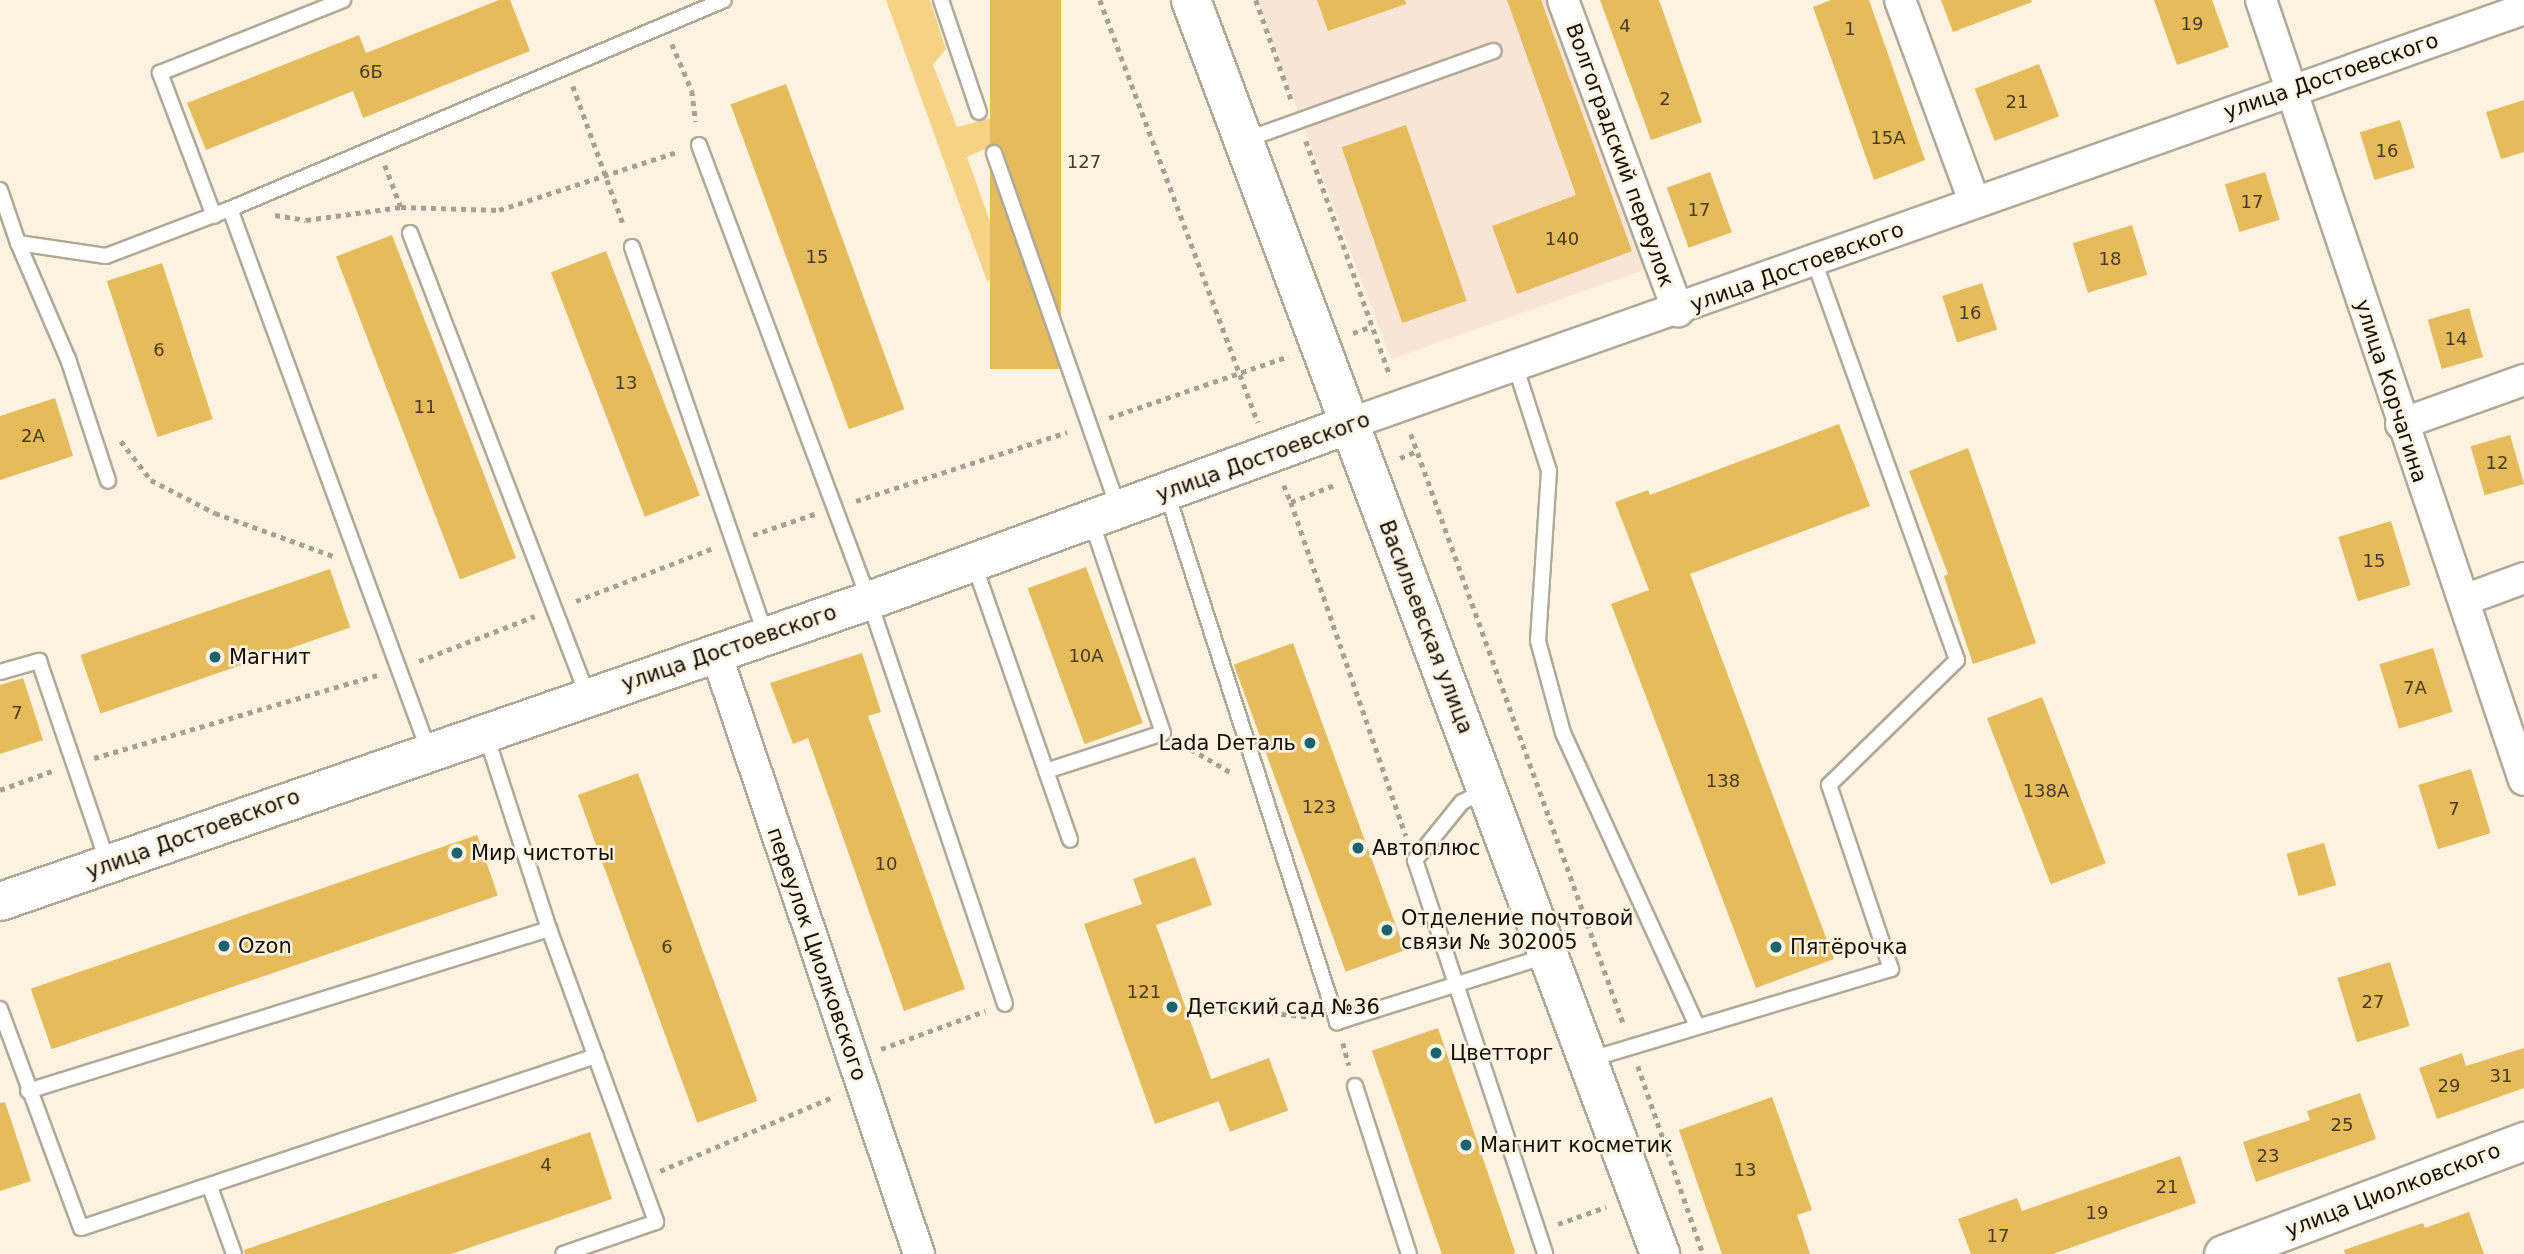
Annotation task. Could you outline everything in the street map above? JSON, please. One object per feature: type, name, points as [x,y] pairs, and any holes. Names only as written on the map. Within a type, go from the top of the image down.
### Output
[{"type":"main road","name":"Васильевская улица","points":[[1191,0],[1591,1059],[1660,1254]]},
{"type":"street","name":"Волгоградский переулок","points":[[1563,0],[1678,311]]},
{"type":"street","points":[[1900,0],[1974,201]]},
{"type":"street","name":"улица Корчагина","points":[[2261,0],[2293,89],[2401,424],[2524,780]]},
{"type":"street","name":"улица Достоевского","points":[[0,901],[108,866],[428,750],[869,600],[1167,493],[1349,424],[1678,311],[1974,201],[2524,9]]},
{"type":"street","points":[[2401,424],[2524,380]]},
{"type":"street","points":[[2464,600],[2524,578]]},
{"type":"street","name":"переулок Циолковского","points":[[716,653],[919,1254]]},
{"type":"street","name":"улица Циолковского","points":[[2223,1254],[2524,1141]]},
{"type":"lane","points":[[214,216],[160,73],[343,0]]},
{"type":"lane","points":[[18,243],[106,256],[214,216],[565,65],[724,0]]},
{"type":"lane","points":[[941,0],[979,113]]},
{"type":"lane","points":[[1244,140],[1494,51]]},
{"type":"lane","points":[[699,145],[869,600],[1005,1004]]},
{"type":"lane","points":[[994,153],[1089,425],[1105,515],[1163,733],[1046,771]]},
{"type":"lane","points":[[0,190],[18,243],[68,359],[107,481]]},
{"type":"lane","points":[[229,209],[428,750]]},
{"type":"lane","points":[[410,233],[588,696]]},
{"type":"lane","points":[[632,247],[766,636]]},
{"type":"lane","points":[[1591,1059],[1891,969],[1829,785],[1956,660],[1814,261]]},
{"type":"lane","points":[[1516,368],[1549,471],[1538,641],[1563,733],[1697,1026]]},
{"type":"lane","points":[[1167,493],[1337,1022],[1551,954]]},
{"type":"lane","points":[[974,562],[1070,840]]},
{"type":"lane","points":[[0,673],[39,661],[108,866]]},
{"type":"lane","points":[[484,731],[549,929],[656,1222],[563,1254]]},
{"type":"lane","points":[[1488,789],[1462,802],[1415,860],[1454,985],[1545,1254]]},
{"type":"lane","points":[[28,1091],[549,929]]},
{"type":"lane","points":[[0,1009],[28,1091],[81,1228],[596,1056]]},
{"type":"lane","points":[[1355,1086],[1409,1254]]},
{"type":"lane","points":[[210,1187],[234,1254]]},
{"type":"path","points":[[1100,0],[1238,374],[1291,502],[1415,860]]},
{"type":"path","points":[[1256,0],[1632,1047],[1703,1254]]},
{"type":"path","points":[[229,209],[306,220],[401,207],[499,211],[699,145],[692,92],[663,24]]},
{"type":"path","points":[[565,65],[632,247]]},
{"type":"path","points":[[377,146],[410,233]]},
{"type":"path","points":[[0,790],[73,764],[398,669],[733,541],[1089,425],[1372,326]]},
{"type":"path","points":[[89,424],[120,439],[151,480],[215,513],[361,567]]},
{"type":"path","points":[[1291,502],[1417,450]]},
{"type":"path","points":[[1163,733],[1263,791]]},
{"type":"path","points":[[641,1180],[857,1072],[1005,1004]]},
{"type":"path","points":[[1202,1006],[1280,1010],[1337,1022],[1355,1086]]},
{"type":"path","points":[[1569,1220],[1613,1204]]},
{"type":"shaded area","points":[[886,0],[930,0],[946,49],[933,65],[957,127],[1006,114],[1014,136],[967,157],[1008,273],[987,281]]},
{"type":"shaded area","points":[[1256,0],[1551,0],[1649,268],[1391,359]]},
{"type":"building","points":[[499,0],[510,0],[530,51],[363,118],[353,91],[206,150],[187,103],[359,35],[366,53]]},
{"type":"building","points":[[990,0],[1061,0],[1061,369],[990,369]]},
{"type":"building","points":[[1317,0],[1405,0],[1406,4],[1328,31]]},
{"type":"building","points":[[1507,0],[1541,0],[1632,251],[1517,294],[1492,226],[1576,195]]},
{"type":"building","points":[[1600,0],[1659,0],[1702,122],[1651,140]]},
{"type":"building","points":[[1831,0],[1869,0],[1925,160],[1874,180],[1813,7]]},
{"type":"building","points":[[1941,0],[2031,0],[2032,2],[1953,32]]},
{"type":"building","points":[[2154,0],[2212,0],[2229,47],[2177,65]]},
{"type":"building","points":[[2039,64],[2059,116],[1995,141],[1975,89]]},
{"type":"building","points":[[786,84],[904,409],[849,429],[731,104]]},
{"type":"building","points":[[2524,100],[2524,152],[2501,159],[2486,112]]},
{"type":"building","points":[[2400,120],[2415,168],[2374,180],[2360,132]]},
{"type":"building","points":[[1406,125],[1467,301],[1402,323],[1342,147]]},
{"type":"building","points":[[1710,172],[1732,232],[1689,248],[1667,188]]},
{"type":"building","points":[[2265,172],[2280,220],[2239,232],[2225,184]]},
{"type":"building","points":[[2132,225],[2147,275],[2088,293],[2073,243]]},
{"type":"building","points":[[392,235],[516,558],[460,580],[336,257]]},
{"type":"building","points":[[606,251],[700,496],[645,517],[551,272]]},
{"type":"building","points":[[162,263],[213,419],[158,437],[107,281]]},
{"type":"building","points":[[1982,283],[1997,330],[1957,343],[1942,296]]},
{"type":"building","points":[[2469,308],[2483,357],[2442,369],[2428,320]]},
{"type":"building","points":[[55,398],[73,456],[0,480],[0,416]]},
{"type":"building","points":[[1839,424],[1870,506],[1690,574],[1834,959],[1756,988],[1611,604],[1649,590],[1615,502],[1648,490],[1650,495]]},
{"type":"building","points":[[2510,435],[2524,484],[2485,495],[2471,446]]},
{"type":"building","points":[[1968,448],[2036,643],[1973,664],[1944,576],[1948,574],[1909,471]]},
{"type":"building","points":[[2391,521],[2411,585],[2358,601],[2338,537]]},
{"type":"building","points":[[1086,567],[1143,723],[1085,744],[1028,588]]},
{"type":"building","points":[[330,569],[350,628],[101,714],[80,655]]},
{"type":"building","points":[[1293,643],[1405,950],[1346,972],[1234,665]]},
{"type":"building","points":[[2433,648],[2453,712],[2399,728],[2379,664]]},
{"type":"building","points":[[862,653],[881,712],[868,716],[965,989],[904,1011],[808,738],[793,744],[770,683]]},
{"type":"building","points":[[23,678],[43,740],[0,754],[0,685]]},
{"type":"building","points":[[2042,697],[2106,863],[2051,884],[1987,718]]},
{"type":"building","points":[[2471,769],[2491,833],[2438,849],[2418,785]]},
{"type":"building","points":[[638,773],[757,1101],[697,1123],[578,795]]},
{"type":"building","points":[[477,835],[498,896],[52,1049],[31,989]]},
{"type":"building","points":[[2324,843],[2336,885],[2299,896],[2287,854]]},
{"type":"building","points":[[1195,857],[1212,905],[1156,925],[1219,1101],[1155,1124],[1084,924],[1142,904],[1133,879]]},
{"type":"building","points":[[2390,962],[2410,1026],[2357,1042],[2337,978]]},
{"type":"building","points":[[1438,1028],[1515,1253],[1442,1254],[1372,1051]]},
{"type":"building","points":[[2524,1048],[2524,1088],[2437,1119],[2419,1068],[2462,1053],[2466,1066]]},
{"type":"building","points":[[1269,1058],[1288,1111],[1230,1132],[1211,1079]]},
{"type":"building","points":[[2360,1093],[2376,1139],[2256,1182],[2243,1142],[2310,1120],[2307,1111]]},
{"type":"building","points":[[1772,1097],[1812,1210],[1797,1215],[1810,1254],[1722,1254],[1679,1130]]},
{"type":"building","points":[[5,1102],[31,1181],[0,1191],[0,1103]]},
{"type":"building","points":[[590,1132],[612,1199],[451,1254],[245,1254],[244,1250]]},
{"type":"building","points":[[2180,1156],[2196,1203],[2053,1254],[1971,1254],[1958,1219],[2017,1198],[2022,1211]]},
{"type":"building","points":[[2469,1212],[2484,1254],[2345,1254],[2344,1250],[2423,1223],[2425,1228]]},
{"type":"place","name":"Магнит","points":[[215,657]]},
{"type":"place","name":"Lada Dеталь","points":[[1310,743]]},
{"type":"place","name":"Автоплюс","points":[[1358,848]]},
{"type":"place","name":"Мир чистоты","points":[[457,853]]},
{"type":"place","name":"Отделение почтовой связи № 302005","points":[[1387,930]]},
{"type":"place","name":"Ozon","points":[[224,946]]},
{"type":"place","name":"Пятёрочка","points":[[1776,947]]},
{"type":"place","name":"Детский сад №36","points":[[1172,1007]]},
{"type":"place","name":"Цветторг","points":[[1436,1053]]},
{"type":"place","name":"Магнит косметик","points":[[1466,1145]]}]
